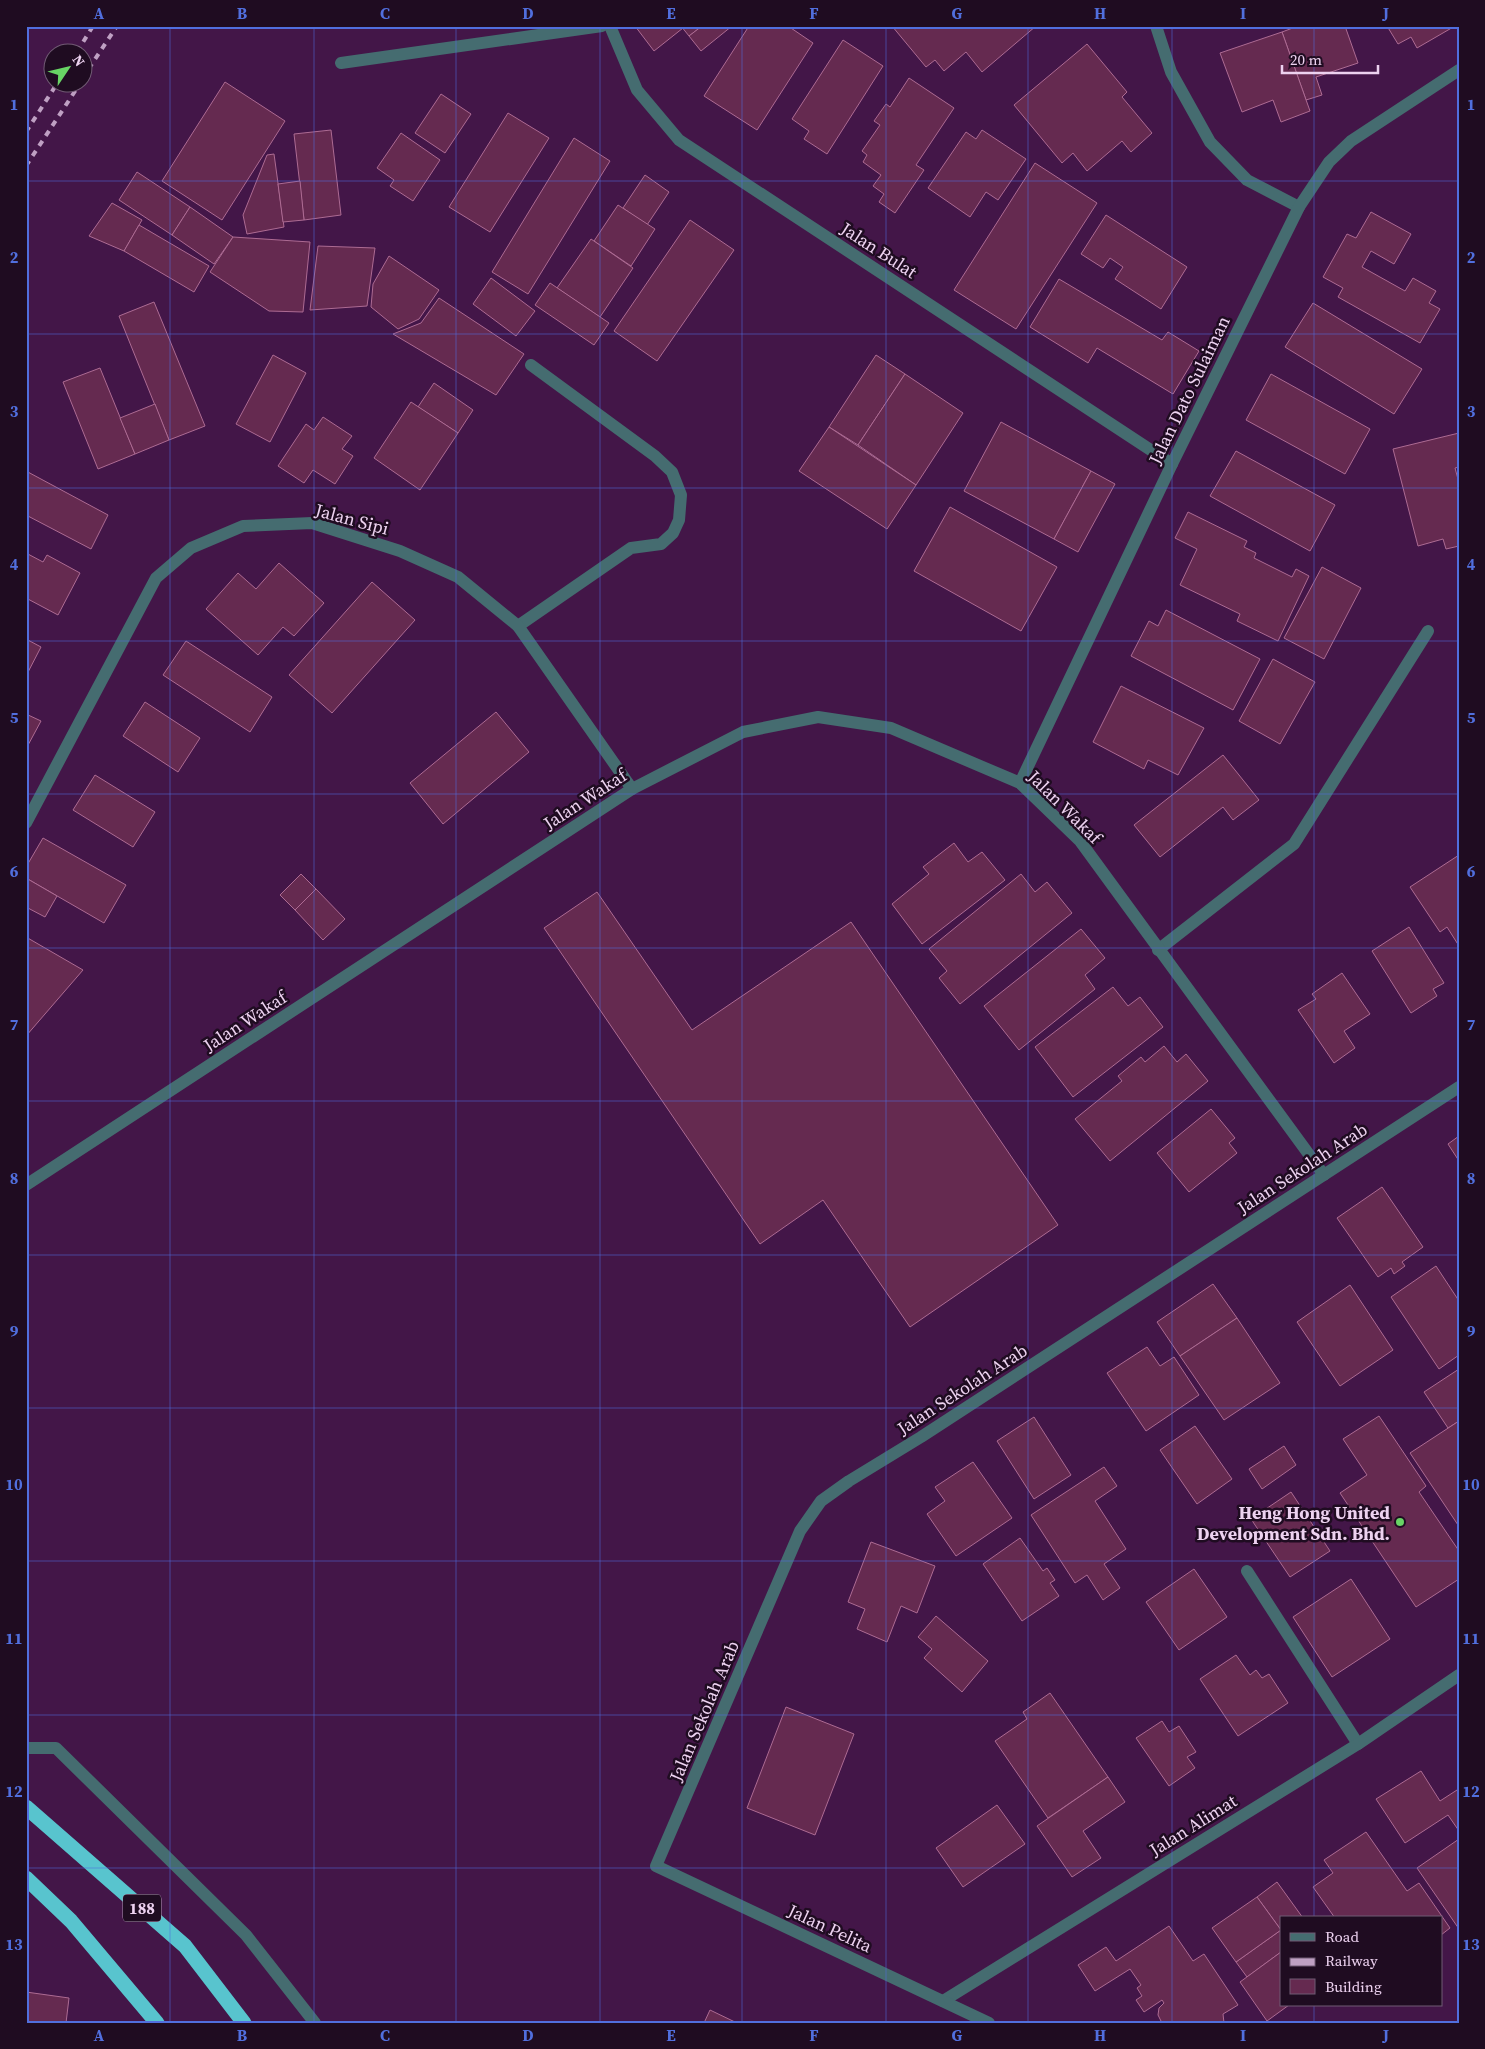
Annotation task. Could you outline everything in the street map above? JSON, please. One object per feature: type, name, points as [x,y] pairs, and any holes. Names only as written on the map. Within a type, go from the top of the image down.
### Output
[{"type":"highway","name":"188","points":[[26,1807],[185,1946],[244,2023]]},
{"type":"highway","points":[[26,1878],[71,1921],[157,2023]]},
{"type":"highway","points":[[26,1892],[71,1921]]},
{"type":"street","points":[[340,63],[602,26]]},
{"type":"street","name":"Jalan Bulat","points":[[610,26],[637,90],[679,140],[1172,464]]},
{"type":"street","points":[[1156,26],[1171,72],[1210,142],[1246,180],[1299,207]]},
{"type":"street","name":"Jalan Dato Sulaiman","points":[[1020,783],[1172,464],[1299,207],[1329,162],[1351,140],[1459,70]]},
{"type":"street","points":[[518,626],[631,548],[661,544],[673,533],[679,520],[681,495],[672,472],[655,456],[531,365]]},
{"type":"street","name":"Jalan Sipi","points":[[26,823],[156,578],[191,548],[243,526],[312,523],[400,551],[458,577],[518,626],[632,789]]},
{"type":"street","points":[[1158,950],[1294,844],[1428,631]]},
{"type":"street","name":"Jalan Wakaf","points":[[26,1185],[632,789],[743,732],[818,718],[891,728],[1020,783],[1080,841],[1324,1175]]},
{"type":"street","name":"Jalan Sekolah Arab","points":[[656,1866],[800,1531],[821,1501],[1459,1087]]},
{"type":"street","points":[[1247,1571],[1358,1744]]},
{"type":"street","name":"Jalan Alimat","points":[[943,2001],[1358,1744],[1459,1675]]},
{"type":"street","points":[[26,1748],[56,1748],[246,1935],[315,2023]]},
{"type":"street","name":"Jalan Pelita","points":[[656,1866],[990,2023]]},
{"type":"building","points":[[635,26],[681,26],[683,28],[654,51]]},
{"type":"building","points":[[681,26],[702,26],[689,36]]},
{"type":"building","points":[[702,26],[732,26],[701,51],[689,36]]},
{"type":"building","points":[[749,26],[788,26],[813,43],[757,130],[704,96]]},
{"type":"building","points":[[892,26],[1036,26],[982,72],[966,52],[944,71],[935,60],[926,67]]},
{"type":"building","points":[[1298,26],[1345,26],[1358,63],[1316,77],[1322,95],[1306,100],[1282,32]]},
{"type":"building","points":[[1387,26],[1455,26],[1417,48],[1411,37],[1398,44]]},
{"type":"building","points":[[1282,32],[1310,111],[1281,122],[1273,100],[1242,112],[1220,53]]},
{"type":"building","points":[[843,40],[883,66],[827,154],[804,139],[809,131],[792,119]]},
{"type":"building","points":[[1087,44],[1127,92],[1122,97],[1152,133],[1131,152],[1122,141],[1087,171],[1073,153],[1062,163],[1014,105]]},
{"type":"building","points":[[909,78],[954,108],[916,165],[924,170],[895,213],[879,202],[884,194],[873,186],[881,175],[863,162],[867,155],[862,151],[880,125],[874,121],[886,104],[890,107]]},
{"type":"building","points":[[225,82],[285,121],[222,220],[162,181]]},
{"type":"building","points":[[441,94],[471,114],[445,153],[415,133]]},
{"type":"building","points":[[508,113],[549,138],[490,232],[449,207]]},
{"type":"building","points":[[331,130],[341,215],[304,220],[294,134]]},
{"type":"building","points":[[982,130],[1026,159],[998,200],[986,192],[970,217],[928,188],[966,132],[976,139]]},
{"type":"building","points":[[401,133],[440,160],[413,201],[390,186],[394,180],[377,168]]},
{"type":"building","points":[[574,138],[610,161],[528,294],[492,272]]},
{"type":"building","points":[[274,154],[284,227],[247,234],[243,215],[267,155]]},
{"type":"building","points":[[1035,163],[1097,203],[1016,329],[954,290]]},
{"type":"building","points":[[137,172],[190,207],[172,235],[119,200]]},
{"type":"building","points":[[645,175],[669,192],[647,225],[623,208]]},
{"type":"building","points":[[300,181],[304,220],[283,222],[278,184]]},
{"type":"building","points":[[112,203],[142,220],[124,251],[89,236]]},
{"type":"building","points":[[618,205],[655,229],[631,266],[594,241]]},
{"type":"building","points":[[190,207],[233,237],[214,264],[172,235]]},
{"type":"building","points":[[1371,212],[1411,234],[1394,264],[1371,251],[1362,267],[1405,291],[1413,278],[1436,291],[1429,303],[1440,309],[1420,343],[1338,297],[1343,288],[1323,277],[1347,234],[1356,238]]},
{"type":"building","points":[[1106,215],[1187,267],[1161,309],[1115,279],[1123,267],[1110,258],[1103,268],[1081,254]]},
{"type":"building","points":[[690,220],[734,250],[657,361],[614,331]]},
{"type":"building","points":[[139,225],[209,266],[194,292],[124,251]]},
{"type":"building","points":[[233,237],[310,242],[303,312],[269,311],[210,272]]},
{"type":"building","points":[[591,239],[633,268],[600,317],[557,288]]},
{"type":"building","points":[[318,246],[375,248],[367,306],[310,310]]},
{"type":"building","points":[[389,256],[439,290],[419,319],[398,329],[371,307],[373,284]]},
{"type":"building","points":[[491,278],[535,311],[516,336],[473,304]]},
{"type":"building","points":[[1059,279],[1162,340],[1168,332],[1199,351],[1173,394],[1097,348],[1088,363],[1030,327]]},
{"type":"building","points":[[550,283],[609,323],[594,345],[535,305]]},
{"type":"building","points":[[439,298],[524,354],[496,395],[393,334],[421,323]]},
{"type":"building","points":[[154,302],[205,426],[169,440],[119,316]]},
{"type":"building","points":[[1313,303],[1422,369],[1394,414],[1285,347]]},
{"type":"building","points":[[273,355],[306,373],[270,442],[236,424]]},
{"type":"building","points":[[876,355],[905,374],[858,445],[829,427]]},
{"type":"building","points":[[100,368],[135,454],[98,469],[63,382]]},
{"type":"building","points":[[905,374],[963,413],[916,485],[858,445]]},
{"type":"building","points":[[1271,374],[1370,429],[1345,474],[1246,420]]},
{"type":"building","points":[[434,383],[473,410],[458,433],[418,407]]},
{"type":"building","points":[[411,402],[458,433],[420,490],[374,458]]},
{"type":"building","points":[[155,404],[169,440],[135,454],[120,418]]},
{"type":"building","points":[[323,417],[352,436],[342,449],[353,456],[335,484],[313,470],[304,483],[278,466],[306,424],[314,430]]},
{"type":"building","points":[[1001,422],[1091,471],[1054,539],[964,491]]},
{"type":"building","points":[[829,427],[916,485],[887,529],[799,471]]},
{"type":"building","points":[[1459,433],[1459,467],[1455,468],[1459,483],[1459,546],[1446,549],[1443,539],[1418,546],[1393,449]]},
{"type":"building","points":[[1236,451],[1335,505],[1310,551],[1210,496]]},
{"type":"building","points":[[26,471],[108,515],[91,549],[26,515]]},
{"type":"building","points":[[1091,471],[1115,484],[1078,552],[1054,539]]},
{"type":"building","points":[[950,507],[1057,567],[1021,631],[914,571]]},
{"type":"building","points":[[1188,512],[1247,541],[1244,547],[1256,553],[1254,558],[1292,577],[1296,569],[1309,576],[1278,641],[1237,621],[1240,614],[1180,585],[1197,549],[1175,538]]},
{"type":"building","points":[[26,553],[43,562],[47,555],[80,573],[58,615],[26,598]]},
{"type":"building","points":[[279,563],[324,603],[294,636],[283,627],[258,655],[206,609],[238,573],[256,589]]},
{"type":"building","points":[[1322,567],[1361,588],[1324,659],[1284,638]]},
{"type":"building","points":[[372,582],[415,620],[332,713],[289,675]]},
{"type":"building","points":[[1166,610],[1260,659],[1233,710],[1131,656],[1149,621],[1158,626]]},
{"type":"building","points":[[26,639],[41,647],[26,676]]},
{"type":"building","points":[[186,641],[272,697],[250,732],[163,675]]},
{"type":"building","points":[[1273,659],[1315,682],[1280,744],[1239,721]]},
{"type":"building","points":[[1121,686],[1204,728],[1178,775],[1148,760],[1144,769],[1093,742]]},
{"type":"building","points":[[145,702],[200,738],[178,772],[123,736]]},
{"type":"building","points":[[496,712],[529,752],[443,824],[410,783]]},
{"type":"building","points":[[26,714],[41,721],[27,747],[26,746]]},
{"type":"building","points":[[1223,755],[1259,800],[1233,820],[1223,807],[1160,857],[1134,825]]},
{"type":"building","points":[[95,775],[155,812],[133,847],[73,810]]},
{"type":"building","points":[[43,838],[126,885],[104,923],[26,878],[26,867]]},
{"type":"building","points":[[954,843],[968,862],[982,852],[1005,880],[922,944],[892,904],[929,874],[923,867]]},
{"type":"building","points":[[1459,855],[1459,946],[1447,927],[1440,932],[1410,887]]},
{"type":"building","points":[[301,874],[316,889],[295,910],[280,895]]},
{"type":"building","points":[[1021,874],[1035,892],[1047,882],[1072,913],[960,1004],[939,978],[947,971],[929,949]]},
{"type":"building","points":[[26,878],[57,896],[45,917],[26,907]]},
{"type":"building","points":[[316,889],[345,919],[323,940],[295,910]]},
{"type":"building","points":[[597,892],[692,1030],[851,922],[1058,1225],[910,1327],[823,1200],[760,1244],[544,928]]},
{"type":"building","points":[[1409,927],[1444,983],[1433,989],[1437,996],[1411,1013],[1372,951]]},
{"type":"building","points":[[1081,929],[1105,958],[1085,975],[1095,989],[1019,1050],[984,1006]]},
{"type":"building","points":[[26,937],[83,970],[26,1036]]},
{"type":"building","points":[[1342,973],[1370,1014],[1344,1031],[1355,1048],[1334,1063],[1298,1010],[1316,999],[1312,994]]},
{"type":"building","points":[[1113,987],[1128,1006],[1140,997],[1163,1027],[1073,1097],[1035,1047]]},
{"type":"building","points":[[1164,1046],[1177,1062],[1186,1054],[1208,1081],[1110,1161],[1075,1119],[1122,1081],[1118,1076],[1141,1057],[1145,1062]]},
{"type":"building","points":[[1211,1109],[1235,1138],[1229,1143],[1237,1153],[1189,1192],[1157,1153]]},
{"type":"building","points":[[1459,1136],[1459,1161],[1448,1144]]},
{"type":"building","points":[[1382,1187],[1423,1247],[1402,1262],[1405,1266],[1394,1274],[1391,1268],[1378,1277],[1337,1218]]},
{"type":"building","points":[[1436,1266],[1459,1301],[1459,1355],[1439,1369],[1391,1297]]},
{"type":"building","points":[[1213,1284],[1237,1318],[1180,1356],[1157,1322]]},
{"type":"building","points":[[1350,1285],[1393,1350],[1340,1386],[1297,1322]]},
{"type":"building","points":[[1237,1318],[1280,1383],[1224,1420],[1180,1356]]},
{"type":"building","points":[[1147,1347],[1160,1366],[1174,1357],[1199,1395],[1146,1431],[1107,1373]]},
{"type":"building","points":[[1459,1369],[1459,1421],[1448,1428],[1424,1392]]},
{"type":"building","name":"Heng Hong United Development Sdn. Bhd.","points":[[1379,1416],[1426,1486],[1419,1492],[1459,1551],[1459,1579],[1416,1607],[1340,1493],[1367,1475],[1343,1439]]},
{"type":"building","points":[[1034,1417],[1071,1475],[1034,1499],[997,1441]]},
{"type":"building","points":[[1459,1421],[1459,1524],[1458,1525],[1410,1453]]},
{"type":"building","points":[[1195,1426],[1232,1479],[1197,1504],[1160,1450]]},
{"type":"building","points":[[1284,1446],[1296,1465],[1262,1489],[1249,1469]]},
{"type":"building","points":[[973,1462],[1012,1518],[956,1556],[927,1514],[945,1501],[935,1487]]},
{"type":"building","points":[[1104,1467],[1117,1486],[1095,1501],[1126,1549],[1104,1564],[1120,1588],[1103,1600],[1087,1575],[1075,1583],[1031,1515]]},
{"type":"building","points":[[1291,1492],[1330,1551],[1290,1577],[1251,1519]]},
{"type":"building","points":[[1020,1538],[1043,1571],[1047,1568],[1055,1580],[1050,1583],[1059,1596],[1022,1621],[983,1564]]},
{"type":"building","points":[[871,1542],[935,1566],[917,1613],[901,1606],[887,1642],[857,1629],[865,1609],[848,1602]]},
{"type":"building","points":[[1194,1569],[1227,1617],[1179,1650],[1146,1602]]},
{"type":"building","points":[[1351,1579],[1390,1639],[1332,1677],[1293,1617]]},
{"type":"building","points":[[936,1616],[988,1661],[962,1692],[924,1658],[932,1649],[918,1637]]},
{"type":"building","points":[[1236,1655],[1250,1675],[1256,1670],[1262,1678],[1269,1674],[1288,1703],[1238,1736],[1200,1679]]},
{"type":"building","points":[[1050,1693],[1108,1777],[1048,1818],[995,1741],[1027,1719],[1023,1712]]},
{"type":"building","points":[[786,1707],[854,1734],[815,1835],[747,1808]]},
{"type":"building","points":[[1162,1721],[1169,1732],[1179,1726],[1196,1752],[1187,1757],[1195,1768],[1169,1786],[1136,1738]]},
{"type":"building","points":[[1421,1771],[1440,1801],[1457,1790],[1459,1793],[1459,1831],[1448,1815],[1405,1843],[1376,1799]]},
{"type":"building","points":[[1108,1777],[1125,1802],[1083,1831],[1101,1858],[1072,1877],[1037,1826]]},
{"type":"building","points":[[997,1805],[1025,1844],[963,1887],[936,1848]]},
{"type":"building","points":[[1366,1832],[1407,1891],[1419,1883],[1442,1916],[1334,1916],[1313,1887],[1333,1873],[1324,1860]]},
{"type":"building","points":[[1459,1839],[1459,1929],[1417,1868]]},
{"type":"building","points":[[1277,1882],[1302,1916],[1280,1916],[1280,1929],[1257,1897]]},
{"type":"building","points":[[1257,1897],[1280,1931],[1236,1962],[1212,1928]]},
{"type":"building","points":[[1442,1916],[1450,1928],[1442,1934]]},
{"type":"building","points":[[1169,1926],[1193,1961],[1204,1954],[1238,2005],[1223,2014],[1224,2023],[1162,2023],[1158,2015],[1159,2008],[1164,2003],[1162,2000],[1144,2012],[1136,2000],[1142,1996],[1137,1988],[1141,1985],[1130,1969],[1095,1991],[1078,1965],[1106,1947],[1116,1961]]},
{"type":"building","points":[[1280,1931],[1280,1953],[1247,1977],[1236,1962]]},
{"type":"building","points":[[1280,1953],[1280,2006],[1288,2006],[1267,2021],[1240,1982]]},
{"type":"building","points":[[26,1992],[69,1998],[66,2023],[26,2023]]},
{"type":"building","points":[[710,2010],[737,2023],[704,2023]]},
{"type":"railway","points":[[83,42],[93,26]]},
{"type":"railway","points":[[92,64],[117,26]]},
{"type":"railway","points":[[26,132],[52,92]]},
{"type":"railway","points":[[26,166],[74,92]]},
{"type":"place","name":"Heng Hong United Development Sdn. Bhd.","points":[[1400,1522]]}]
